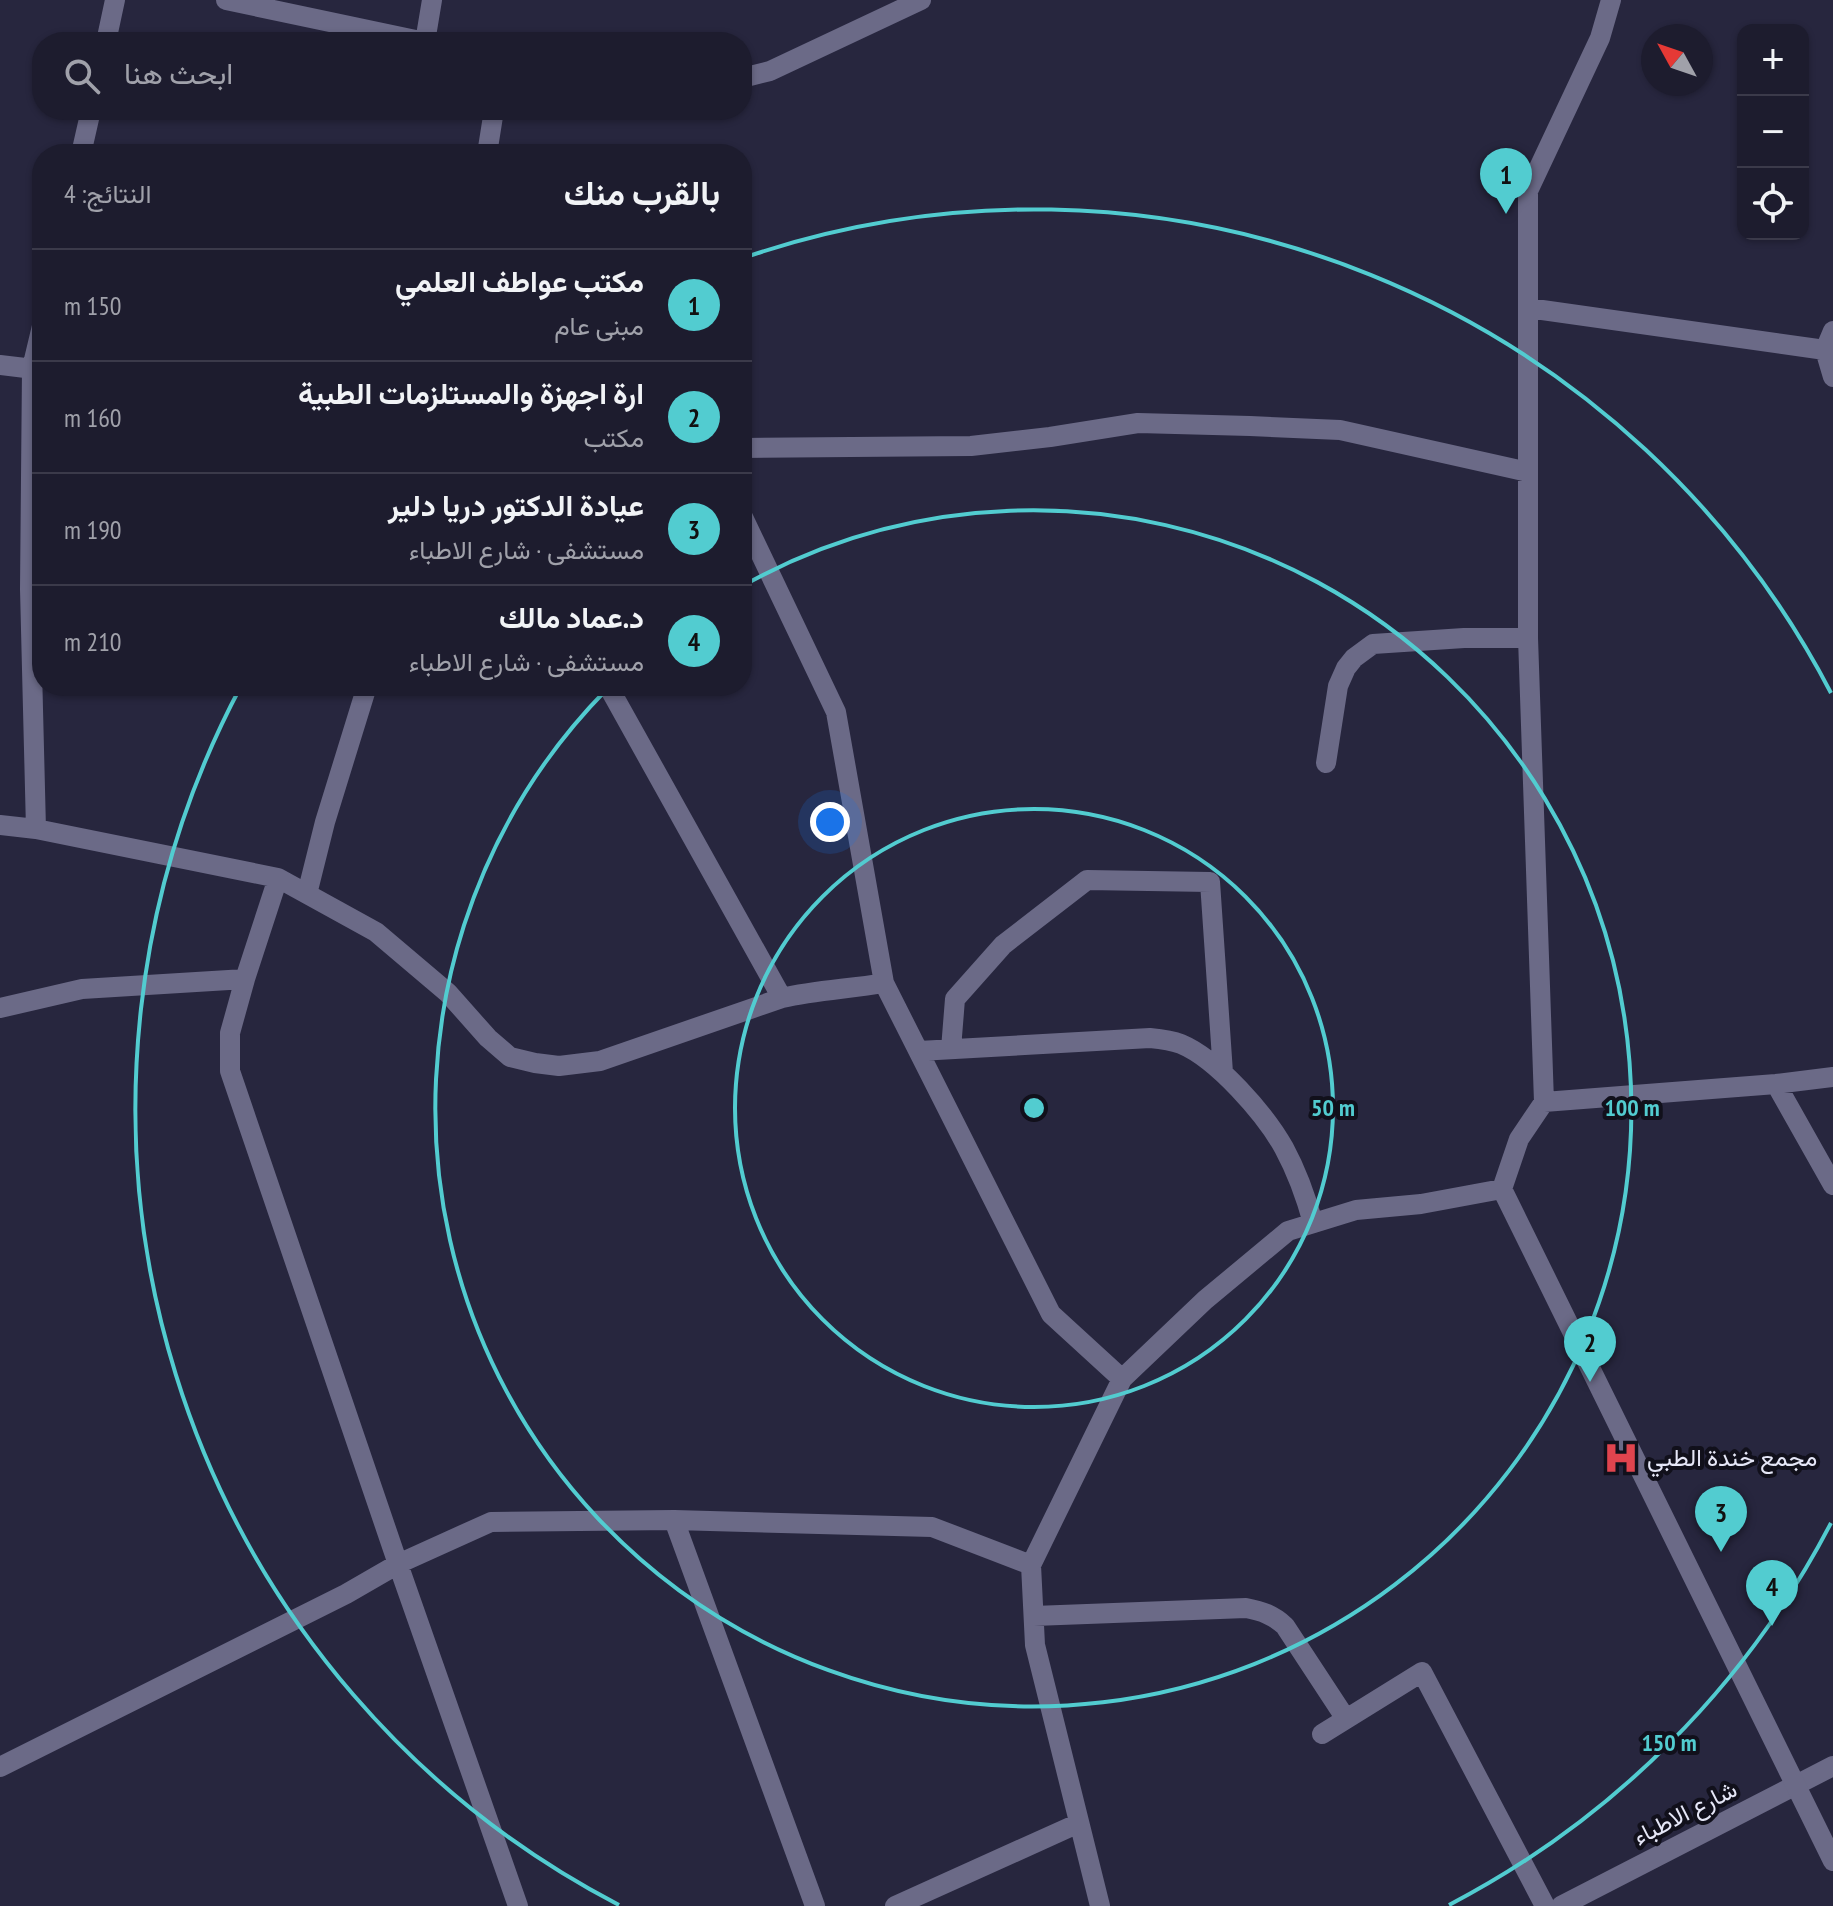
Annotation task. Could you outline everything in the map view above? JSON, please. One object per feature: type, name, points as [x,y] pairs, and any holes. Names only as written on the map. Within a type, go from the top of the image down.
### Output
[{"type":"street","points":[[108,32],[115,0]]},
{"type":"street","points":[[226,0],[378,32]]},
{"type":"street","points":[[427,32],[432,0]]},
{"type":"street","points":[[752,76],[770,71],[921,0]]},
{"type":"street","points":[[1611,0],[1600,38],[1528,191],[1528,638],[1544,1102],[1519,1139],[1502,1189],[1833,1861]]},
{"type":"street","points":[[83,144],[89,120]]},
{"type":"street","points":[[489,144],[492,120]]},
{"type":"street","points":[[1528,308],[1829,340],[1833,377]]},
{"type":"street","points":[[0,365],[32,368]]},
{"type":"street","points":[[752,448],[971,446],[1138,423],[1250,426],[1340,430],[1528,472]]},
{"type":"street","points":[[32,526],[32,669]]},
{"type":"street","points":[[752,536],[836,712],[884,983],[1051,1314],[1122,1379]]},
{"type":"street","points":[[1326,763],[1338,686],[1354,658],[1373,644],[1464,638],[1528,638]]},
{"type":"street","points":[[33,696],[36,829]]},
{"type":"street","points":[[307,894],[322,833],[364,696]]},
{"type":"street","points":[[614,696],[782,998]]},
{"type":"street","points":[[0,825],[36,829],[278,878],[376,932],[448,993],[488,1038],[510,1057],[535,1063],[559,1066],[600,1061],[782,998],[884,983]]},
{"type":"street","points":[[278,878],[230,1033],[230,1071],[518,1906]]},
{"type":"street","points":[[951,1049],[955,999],[1003,945],[1087,880],[1210,882],[1223,1073]]},
{"type":"street","points":[[0,1008],[82,989],[245,979]]},
{"type":"street","points":[[919,1051],[1150,1038],[1179,1043],[1223,1073],[1251,1102],[1284,1147],[1302,1187],[1313,1223]]},
{"type":"street","points":[[1544,1102],[1833,1077]]},
{"type":"street","points":[[1776,1084],[1833,1185]]},
{"type":"street","points":[[1100,1906],[1035,1645],[1031,1565],[1122,1379],[1205,1300],[1288,1231],[1356,1210],[1421,1204],[1502,1189]]},
{"type":"street","points":[[674,1520],[815,1906]]},
{"type":"street","points":[[0,1767],[346,1594],[398,1564],[491,1522],[674,1520],[932,1527],[1031,1565]]},
{"type":"street","points":[[1034,1616],[1246,1608],[1261,1611],[1285,1626],[1346,1719]]},
{"type":"street","points":[[1322,1734],[1422,1672],[1545,1906]]},
{"type":"street","name":"شارع الاطباء","points":[[1561,1906],[1833,1766]]},
{"type":"street","points":[[895,1906],[1079,1823]]},
{"type":"place","name":"مكتب عواطف العلمي","points":[[1506,214]]},
{"type":"place","name":"ارة اجهزة والمستلزمات الطبية","points":[[1590,1382]]},
{"type":"place","name":"مجمع خندة الطبي","points":[[1621,1458]]},
{"type":"place","name":"عيادة الدكتور دريا دلير","points":[[1721,1552]]},
{"type":"place","name":"د.عماد مالك","points":[[1772,1626]]}]
